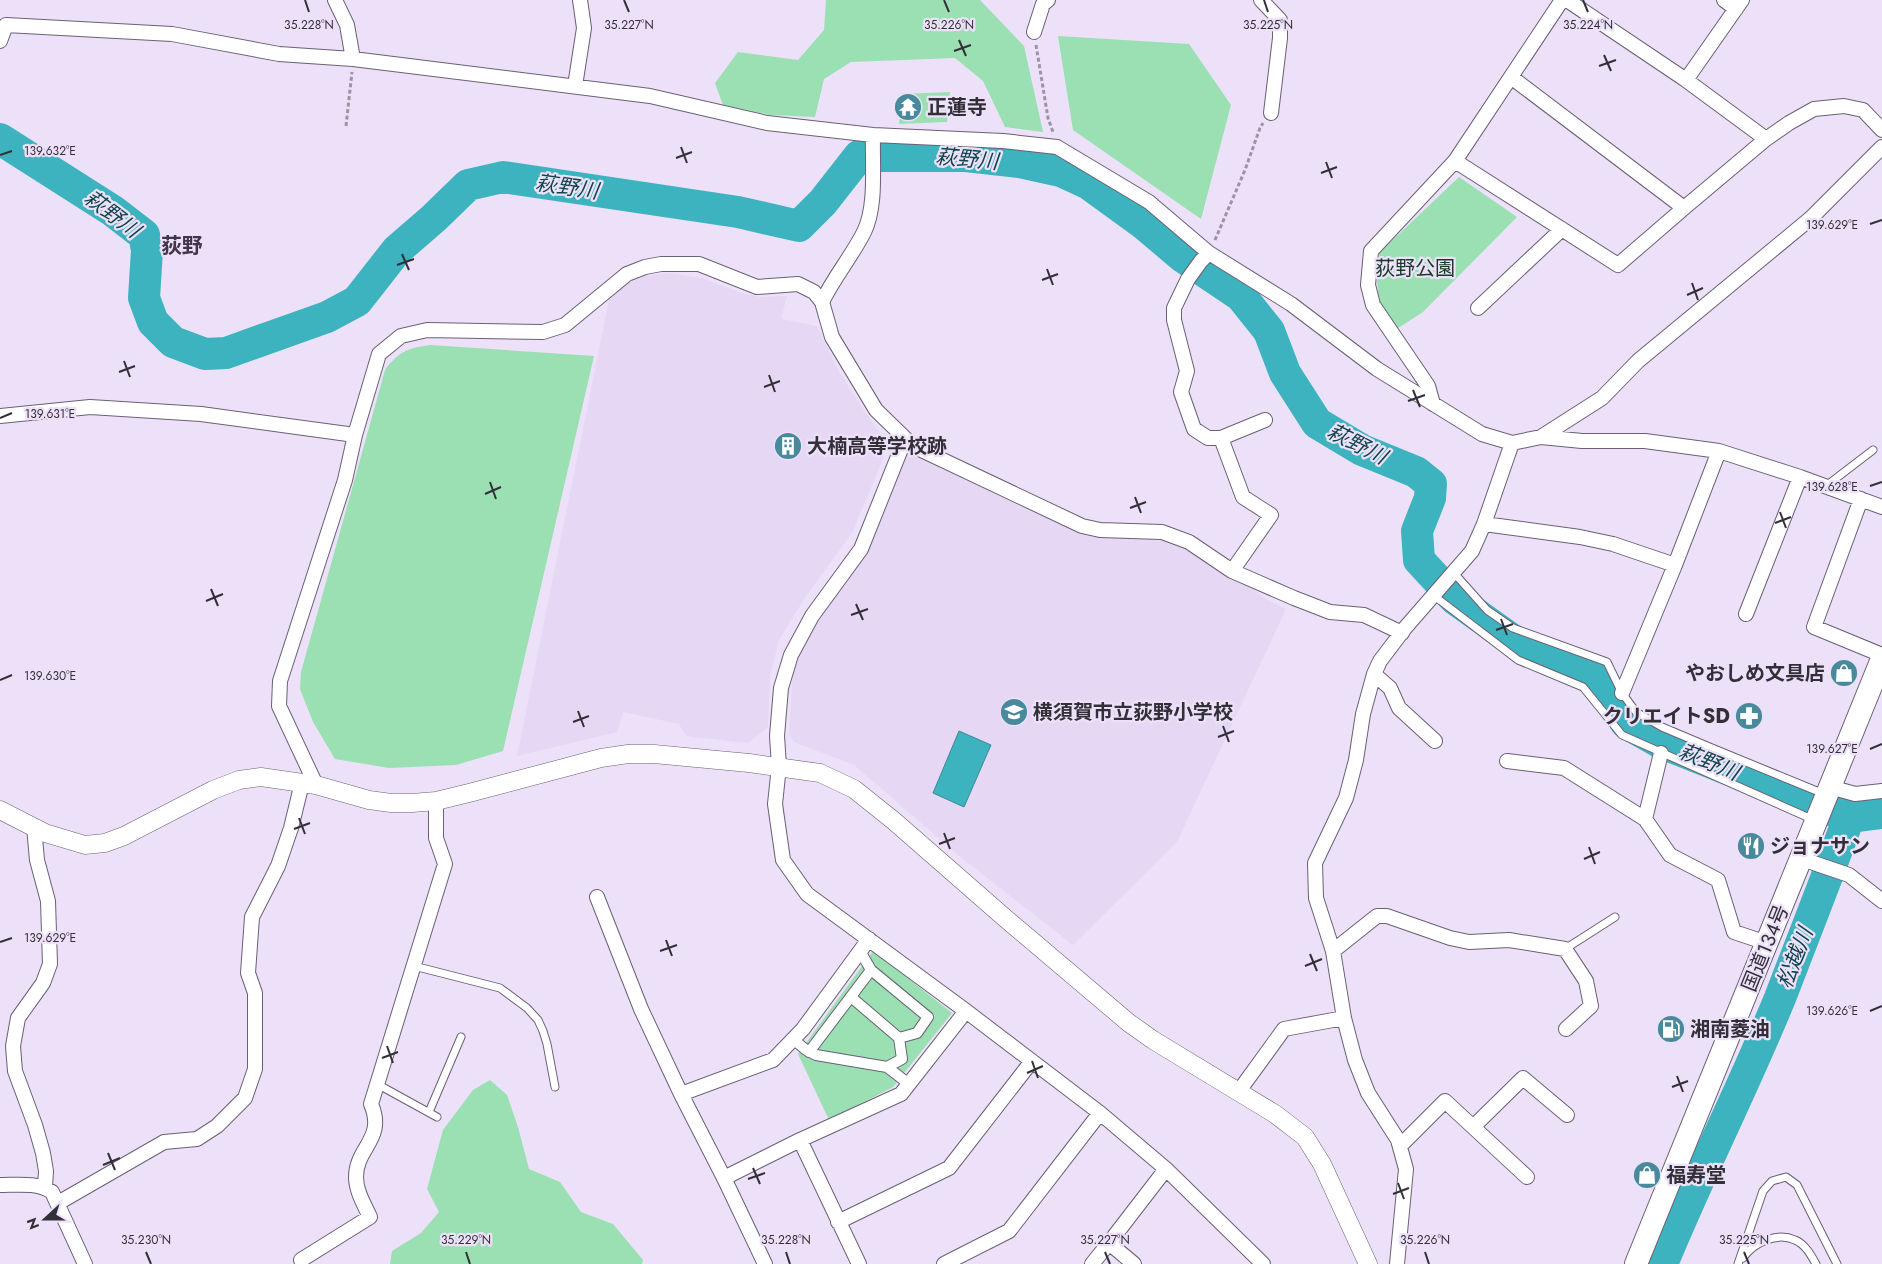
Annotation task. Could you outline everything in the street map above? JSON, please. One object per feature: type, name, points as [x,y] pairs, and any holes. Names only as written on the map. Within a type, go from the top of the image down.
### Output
[{"type":"highway","name":"国道134号","points":[[1636,1264],[1882,659]]},
{"type":"street","points":[[336,0],[347,25],[353,59]]},
{"type":"street","points":[[575,86],[584,28],[580,0]]},
{"type":"street","points":[[1034,32],[1043,4],[1048,0]]},
{"type":"street","points":[[1261,0],[1280,20],[1280,38],[1271,113]]},
{"type":"street","points":[[1433,404],[1428,386],[1372,305],[1368,285],[1371,251],[1455,161],[1562,0]]},
{"type":"street","points":[[1567,0],[1686,80],[1766,138]]},
{"type":"street","points":[[1686,80],[1739,4],[1724,0]]},
{"type":"street","points":[[0,41],[3,25],[172,34],[279,54],[353,59],[650,96],[767,122],[873,135],[1002,141],[1057,147],[1149,202],[1205,257],[1291,304],[1377,369],[1482,434],[1512,443],[1541,436],[1602,398],[1638,361],[1811,218],[1882,147]]},
{"type":"street","points":[[1511,77],[1684,208]]},
{"type":"street","points":[[1455,161],[1618,264],[1766,138],[1814,109],[1844,106],[1863,110],[1882,130]]},
{"type":"street","points":[[822,302],[865,230],[872,207],[873,135]]},
{"type":"street","points":[[1478,308],[1562,229]]},
{"type":"street","points":[[1205,257],[1188,279],[1174,308],[1176,328],[1187,372],[1181,392],[1194,429],[1208,438],[1221,438],[1265,420]]},
{"type":"street","points":[[58,1203],[164,1142],[196,1139],[217,1126],[245,1098],[255,1069],[255,993],[248,973],[252,917],[278,866],[309,784],[279,706],[280,681],[345,480],[355,435],[379,354],[401,336],[439,329],[543,332],[555,329],[565,325],[627,274],[645,267],[661,264],[699,264],[756,287],[798,284],[814,292],[822,302],[832,337],[876,410],[912,446],[1082,526],[1100,530],[1162,532],[1189,542],[1232,571],[1294,598],[1330,612],[1364,614],[1402,633]]},
{"type":"street","points":[[0,416],[90,407],[201,414],[355,435]]},
{"type":"street","points":[[1541,436],[1582,441],[1645,441],[1719,451],[1800,477],[1882,507]]},
{"type":"street","points":[[1221,438],[1242,497],[1271,516],[1232,571]]},
{"type":"street","points":[[906,439],[861,549],[812,616],[791,655],[781,688],[777,736],[779,766],[775,804],[783,860],[807,894],[1100,1113],[1166,1169],[1262,1264]]},
{"type":"street","points":[[1396,1264],[1406,1169],[1398,1140],[1368,1093],[1355,1060],[1344,1018],[1333,951],[1316,898],[1315,863],[1346,798],[1356,760],[1363,714],[1374,674],[1380,662],[1402,633],[1472,551],[1484,524],[1512,443]]},
{"type":"street","points":[[1622,693],[1675,565],[1719,451]]},
{"type":"street","points":[[1746,614],[1800,477]]},
{"type":"street","points":[[1861,499],[1814,627],[1882,655]]},
{"type":"street","points":[[1484,524],[1580,537],[1613,544],[1675,565]]},
{"type":"street","points":[[1374,674],[1390,688],[1400,708],[1435,741]]},
{"type":"street","points":[[1645,818],[1661,753]]},
{"type":"street","points":[[0,810],[52,835],[85,845],[105,843],[124,836],[213,790],[238,780],[261,777],[309,784],[370,800],[392,803],[436,801],[601,758],[628,754],[654,754],[779,766],[820,772],[854,789],[894,821],[1004,918],[1129,1023],[1153,1040],[1275,1114],[1305,1137],[1322,1164],[1368,1264]]},
{"type":"street","points":[[1507,760],[1564,768],[1645,818],[1670,855],[1718,880],[1734,932],[1767,942]]},
{"type":"street","points":[[1824,803],[1855,794],[1882,791]]},
{"type":"street","points":[[301,1260],[370,1217],[359,1192],[356,1178],[357,1166],[375,1131],[376,1116],[371,1104],[445,864],[436,838],[436,801]]},
{"type":"street","points":[[34,827],[37,860],[48,901],[50,964],[43,983],[18,1018],[13,1046],[15,1070],[43,1153],[46,1171],[45,1187]]},
{"type":"street","points":[[1802,859],[1849,875],[1882,901]]},
{"type":"street","points":[[597,897],[640,1009],[765,1264]]},
{"type":"street","points":[[1333,951],[1376,916],[1386,916],[1450,938],[1470,942],[1509,940],[1566,949],[1586,981],[1591,1006],[1566,1029]]},
{"type":"street","points":[[681,1094],[773,1060],[803,1029],[869,939]]},
{"type":"street","points":[[860,951],[871,970],[928,1017],[917,1033],[899,1038]]},
{"type":"street","points":[[809,1052],[871,970]]},
{"type":"street","points":[[851,997],[899,1038],[902,1059],[886,1066]]},
{"type":"street","points":[[724,1178],[800,1140],[901,1094],[966,1011]]},
{"type":"street","points":[[1239,1091],[1284,1029],[1344,1018]]},
{"type":"street","points":[[793,1039],[809,1052],[816,1055],[886,1066],[909,1084]]},
{"type":"street","points":[[838,1222],[950,1168],[1032,1061]]},
{"type":"street","points":[[1473,1127],[1524,1078],[1567,1115]]},
{"type":"street","points":[[1400,1146],[1446,1101],[1527,1177]]},
{"type":"street","points":[[944,1264],[1009,1231],[1100,1113]]},
{"type":"street","points":[[800,1140],[859,1264]]},
{"type":"street","points":[[1092,1264],[1166,1169]]},
{"type":"street","points":[[0,1185],[45,1187],[52,1192],[85,1264]]},
{"type":"street","points":[[1109,1244],[1134,1264]]},
{"type":"lane","points":[[1826,486],[1873,450]]},
{"type":"lane","points":[[1454,573],[1487,610],[1513,628],[1607,662],[1622,693],[1636,712],[1662,727],[1824,803]]},
{"type":"lane","points":[[1434,595],[1518,660],[1583,687],[1622,735],[1661,753],[1824,803]]},
{"type":"lane","points":[[1566,949],[1615,917]]},
{"type":"lane","points":[[414,966],[500,988],[527,1008],[538,1020],[543,1030],[555,1087]]},
{"type":"lane","points":[[429,1112],[462,1038]]},
{"type":"lane","points":[[377,1084],[437,1117]]},
{"type":"lane","points":[[1738,1264],[1763,1190],[1772,1180],[1786,1178],[1797,1185],[1837,1264]]},
{"type":"lane","points":[[1738,1264],[1748,1250],[1762,1241],[1780,1236],[1796,1240],[1809,1251],[1816,1264]]},
{"type":"path","points":[[1034,32],[1048,118],[1057,147]]},
{"type":"path","points":[[346,126],[353,59]]},
{"type":"path","points":[[1205,257],[1245,170],[1260,128],[1271,113]]},
{"type":"shaded area","points":[[667,273],[702,278],[741,293],[760,297],[787,296],[781,319],[817,326],[840,373],[879,431],[884,448],[883,459],[852,533],[806,596],[779,640],[770,676],[768,727],[748,743],[686,736],[679,724],[623,712],[617,732],[517,756],[609,300],[628,283],[646,276]]},
{"type":"shaded area","name":"横須賀市立荻野小学校","points":[[918,451],[1085,529],[1153,530],[1189,543],[1266,599],[1286,609],[1177,842],[1073,945],[958,855],[854,765],[794,742],[789,734],[793,670],[814,620],[904,456]]},
{"type":"green space","points":[[826,0],[980,0],[1024,46],[1043,132],[1005,127],[983,81],[955,58],[851,62],[824,79],[815,117],[770,115],[723,105],[715,83],[738,52],[798,60],[824,30]]},
{"type":"green space","points":[[1058,36],[1189,44],[1231,105],[1201,219],[1073,130]]},
{"type":"green space","points":[[950,92],[947,122],[899,124],[902,94]]},
{"type":"green space","name":"荻野公園","points":[[1459,177],[1517,217],[1423,312],[1398,328],[1379,303],[1377,281],[1379,253]]},
{"type":"green space","points":[[431,345],[594,356],[503,751],[456,765],[389,768],[335,759],[313,722],[300,689],[301,672],[385,370],[395,358],[405,352]]},
{"type":"green space","points":[[873,951],[952,1013],[893,1087],[829,1120],[798,1054]]},
{"type":"green space","points":[[490,1080],[507,1095],[529,1169],[560,1182],[581,1212],[613,1224],[643,1260],[642,1264],[390,1264],[392,1251],[421,1233],[439,1212],[427,1189],[443,1130],[473,1090]]},
{"type":"water","points":[[959,731],[991,745],[964,807],[933,793]]},
{"type":"waterway","name":"萩野川","points":[[0,139],[113,211],[144,235],[147,250],[144,298],[153,322],[173,342],[205,354],[226,353],[327,317],[357,301],[397,250],[468,185],[503,177],[738,212],[799,226],[823,202],[859,156],[966,156],[1020,162],[1061,171],[1089,184],[1144,224],[1183,257],[1241,296],[1269,331],[1285,373],[1317,423],[1362,450],[1416,472],[1431,484],[1430,498],[1417,531],[1419,560],[1455,599],[1521,646],[1551,661],[1577,669],[1598,679],[1626,723],[1659,742],[1849,817]]},
{"type":"waterway","name":"松越川","points":[[1662,1264],[1780,998],[1849,817],[1882,813]]},
{"type":"place","name":"正蓮寺","points":[[908,107]]},
{"type":"place","name":"大楠高等学校跡","points":[[788,446]]},
{"type":"place","name":"やおしめ文具店","points":[[1844,673]]},
{"type":"place","name":"横須賀市立荻野小学校","points":[[1014,712]]},
{"type":"place","name":"クリエイトSD","points":[[1749,716]]},
{"type":"place","name":"ジョナサン","points":[[1751,846]]},
{"type":"place","name":"湘南菱油","points":[[1671,1029]]},
{"type":"place","name":"福寿堂","points":[[1647,1175]]},
{"type":"district","name":"荻野","points":[[182,246]]}]
